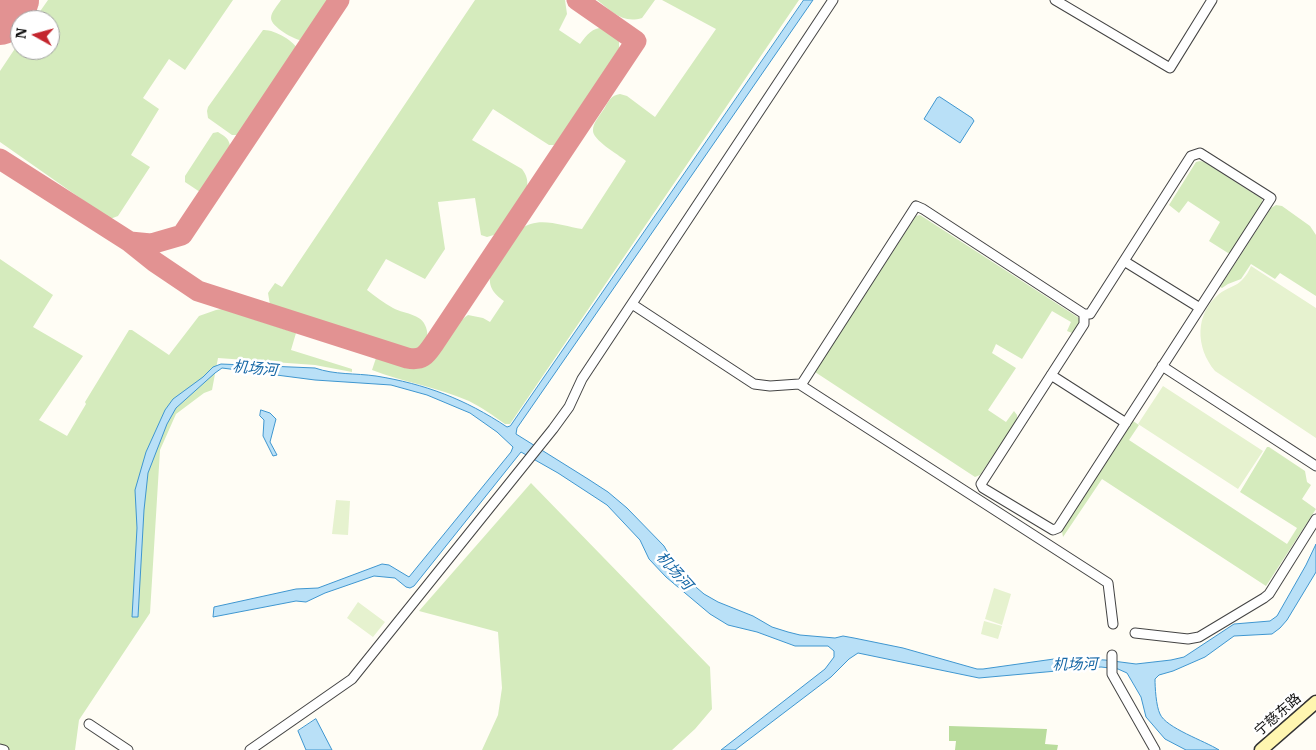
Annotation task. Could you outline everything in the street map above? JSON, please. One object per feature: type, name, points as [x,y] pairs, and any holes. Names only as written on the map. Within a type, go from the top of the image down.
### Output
[{"type":"main road","name":"宁慈东路","points":[[1260,750],[1316,702]]},
{"type":"street","points":[[250,750],[352,679],[553,429],[569,407],[582,379],[833,0]]},
{"type":"street","points":[[1055,0],[1170,68],[1212,0]]},
{"type":"street","points":[[801,385],[916,206],[1084,314],[1090,314],[1191,156],[1200,153],[1271,198],[1058,528],[1053,530],[983,488],[981,484],[983,478],[1084,324],[1084,314]]},
{"type":"street","points":[[1124,261],[1200,308]]},
{"type":"street","points":[[632,304],[754,384],[770,386],[801,385],[1108,583],[1113,624]]},
{"type":"street","points":[[1162,366],[1316,466]]},
{"type":"street","points":[[1051,375],[1126,423]]},
{"type":"street","points":[[1135,633],[1188,639],[1199,637],[1264,598],[1269,594],[1316,519]]},
{"type":"street","points":[[1112,656],[1112,674],[1155,750]]},
{"type":"street","points":[[89,724],[128,750]]},
{"type":"street","points":[[0,749],[4,750]]},
{"type":"green space","points":[[48,0],[233,0],[185,70],[169,59],[143,98],[159,109],[131,155],[150,167],[118,216],[110,219],[0,142],[0,71],[10,56],[10,60],[60,60],[60,10],[41,10]]},
{"type":"green space","points":[[281,0],[333,0],[306,40],[303,41],[284,33],[272,22],[272,13]]},
{"type":"green space","points":[[475,0],[565,0],[567,14],[559,30],[580,44],[593,30],[601,28],[611,29],[619,38],[619,51],[554,145],[549,145],[493,109],[472,140],[522,169],[527,178],[527,188],[497,234],[487,237],[481,235],[475,198],[438,202],[445,249],[425,279],[386,259],[367,290],[393,308],[414,315],[422,321],[427,335],[425,343],[418,349],[405,351],[270,305],[268,293],[275,283],[282,287]]},
{"type":"green space","points":[[597,0],[655,0],[642,18],[629,19],[623,18]]},
{"type":"green space","points":[[662,0],[799,0],[510,424],[505,424],[478,406],[457,396],[372,370],[376,358],[408,366],[416,366],[430,360],[439,352],[458,324],[468,315],[483,318],[490,322],[504,301],[492,289],[490,282],[491,273],[520,230],[534,223],[542,222],[582,229],[626,161],[601,142],[594,134],[594,125],[608,101],[620,94],[627,96],[655,117],[716,29]]},
{"type":"green space","points":[[263,30],[272,31],[284,36],[293,43],[298,51],[241,135],[232,135],[208,118],[208,107]]},
{"type":"green space","points":[[218,132],[227,139],[230,146],[204,189],[200,192],[185,182],[185,176],[213,133]]},
{"type":"green space","points":[[1200,161],[1262,199],[1262,207],[1232,252],[1228,253],[1209,241],[1220,222],[1188,201],[1179,213],[1169,205],[1196,162]]},
{"type":"green space","points":[[1276,205],[1282,206],[1310,226],[1316,235],[1316,296],[1280,273],[1275,279],[1251,264],[1241,279],[1222,288],[1220,287],[1271,208]]},
{"type":"green space","points":[[920,215],[1079,318],[1078,327],[1072,333],[1067,331],[1071,322],[1052,311],[1022,359],[996,344],[992,353],[1016,368],[988,410],[1006,422],[1014,411],[1017,415],[1017,420],[980,475],[975,477],[815,372],[916,216]]},
{"type":"green space","points":[[0,259],[53,295],[33,327],[83,356],[39,420],[67,436],[86,404],[85,402],[129,330],[132,330],[169,355],[199,316],[222,309],[296,333],[291,350],[352,369],[352,372],[315,365],[218,358],[212,390],[204,393],[176,414],[160,450],[150,613],[79,720],[75,750],[0,750]]},
{"type":"green space","points":[[1251,266],[1316,308],[1316,438],[1215,371],[1208,362],[1204,352],[1200,331],[1205,311],[1219,294],[1242,280]]},
{"type":"green space","points":[[1163,386],[1263,451],[1238,489],[1138,424]]},
{"type":"green space","points":[[1133,421],[1139,425],[1129,440],[1287,544],[1297,528],[1240,492],[1267,447],[1305,471],[1307,482],[1311,485],[1302,499],[1316,509],[1266,586],[1102,479],[1063,537],[1062,531],[1064,527]]},
{"type":"green space","points":[[531,483],[710,667],[712,709],[695,729],[672,750],[482,750],[498,715],[502,688],[498,632],[419,611]]},
{"type":"green space","points":[[336,500],[350,501],[348,535],[332,534]]},
{"type":"green space","points":[[994,588],[1011,594],[1002,625],[985,619]]},
{"type":"green space","points":[[358,602],[385,622],[373,637],[347,618]]},
{"type":"green space","points":[[984,621],[1002,626],[998,639],[981,634]]},
{"type":"green space","points":[[949,726],[1047,729],[1045,744],[1058,745],[1057,750],[955,750],[956,741],[949,741]]},
{"type":"water","name":"机场河","points":[[804,0],[813,0],[517,428],[516,434],[608,492],[627,508],[664,546],[676,567],[690,582],[704,594],[718,602],[753,616],[772,627],[788,632],[800,635],[854,638],[903,648],[977,669],[1061,658],[1105,660],[1136,664],[1184,657],[1234,624],[1270,621],[1277,616],[1316,544],[1316,572],[1287,620],[1280,628],[1272,634],[1234,636],[1205,657],[1159,675],[1155,679],[1158,706],[1160,714],[1164,719],[1178,729],[1219,750],[1186,750],[1165,739],[1146,717],[1141,697],[1127,673],[1118,669],[1101,667],[979,678],[858,653],[831,677],[735,750],[721,750],[825,669],[834,657],[834,651],[828,646],[795,646],[757,632],[728,625],[710,614],[666,577],[649,559],[640,540],[607,505],[558,473],[521,452],[414,586],[406,587],[395,578],[374,576],[325,593],[306,602],[296,601],[213,617],[214,607],[296,589],[318,588],[382,564],[389,565],[409,577],[511,452],[513,447],[497,432],[470,413],[427,395],[391,385],[315,380],[222,368],[215,373],[176,408],[167,424],[148,473],[138,617],[132,617],[137,528],[135,490],[146,452],[165,410],[173,399],[203,377],[213,367],[221,364],[315,368],[338,373],[394,379],[428,388],[476,408],[507,427],[510,426]]},
{"type":"water","points":[[940,97],[974,121],[960,143],[924,119],[937,98]]},
{"type":"water","points":[[261,410],[270,413],[276,419],[270,442],[277,455],[273,456],[263,436],[264,420],[260,416]]},
{"type":"water","points":[[316,719],[332,750],[306,750],[298,731]]},
{"type":"taxiway","points":[[0,159],[130,242],[151,244],[182,235],[339,0]]},
{"type":"taxiway","points":[[130,242],[155,262],[198,291],[407,358],[421,358],[435,342],[636,41],[577,0]]},
{"type":"runway","points":[[0,19],[13,0]]}]
